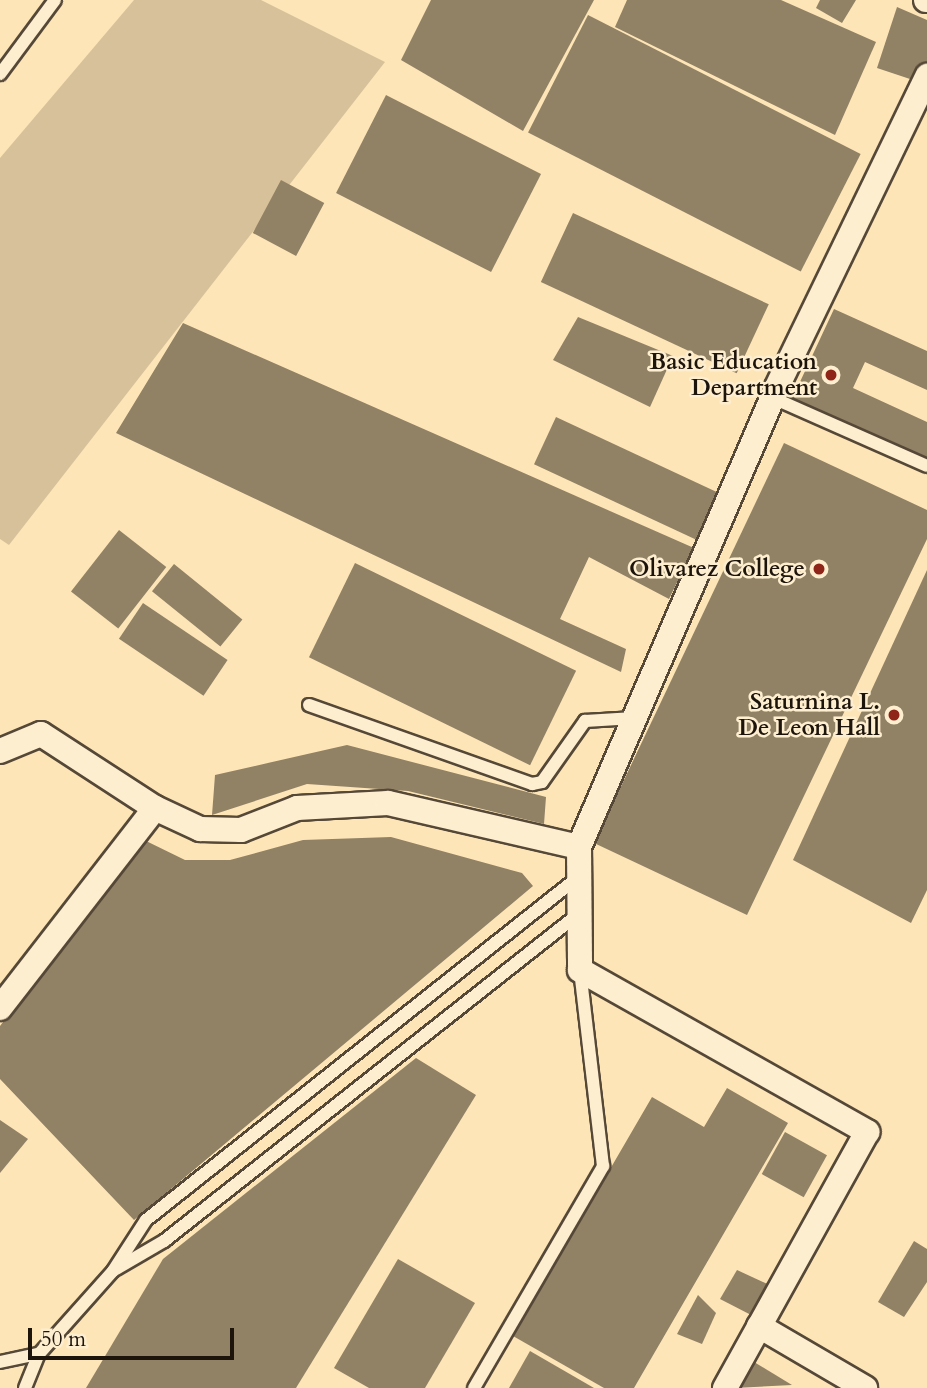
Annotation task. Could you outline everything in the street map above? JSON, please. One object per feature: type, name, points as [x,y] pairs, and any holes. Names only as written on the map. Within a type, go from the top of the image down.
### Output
[{"type":"street","points":[[726,1388],[867,1132],[580,970],[576,916],[579,847],[773,398],[927,76]]},
{"type":"street","points":[[0,751],[40,734],[155,808],[222,832],[297,808],[388,803],[579,847]]},
{"type":"street","points":[[0,1008],[155,808]]},
{"type":"street","points":[[759,1326],[865,1388]]},
{"type":"lane","points":[[0,74],[55,0]]},
{"type":"lane","points":[[773,398],[927,466]]},
{"type":"lane","points":[[309,705],[532,784],[542,782],[585,722],[634,718]]},
{"type":"lane","points":[[25,1388],[39,1354],[113,1271],[146,1220],[576,879]]},
{"type":"lane","points":[[113,1271],[164,1241],[576,916]]},
{"type":"lane","points":[[474,1388],[603,1166],[580,970]]},
{"type":"lane","points":[[0,1362],[39,1354]]},
{"type":"shaded area","points":[[134,0],[261,0],[385,62],[9,545],[0,539],[0,158]]},
{"type":"building","points":[[431,0],[594,0],[523,131],[401,60]]},
{"type":"building","points":[[627,0],[781,0],[876,42],[835,135],[615,27]]},
{"type":"building","points":[[820,0],[856,0],[842,23],[816,8]]},
{"type":"building","points":[[897,7],[927,20],[927,64],[916,81],[877,68]]},
{"type":"building","points":[[588,15],[861,154],[801,272],[528,133]]},
{"type":"building","points":[[386,95],[541,174],[491,272],[336,193]]},
{"type":"building","points":[[281,180],[324,203],[296,256],[253,233]]},
{"type":"building","points":[[573,213],[769,304],[737,373],[541,282]]},
{"type":"building","name":"Basic Education Department","points":[[834,309],[927,351],[927,390],[865,362],[853,388],[927,422],[927,460],[792,399]]},
{"type":"building","points":[[578,317],[673,356],[650,407],[553,360]]},
{"type":"building","points":[[183,323],[694,548],[669,599],[589,557],[560,619],[626,649],[621,672],[116,433]]},
{"type":"building","points":[[556,417],[724,495],[702,542],[534,464]]},
{"type":"building","points":[[784,443],[927,510],[927,539],[747,915],[594,843]]},
{"type":"building","points":[[119,530],[166,567],[118,628],[71,591]]},
{"type":"building","points":[[355,563],[576,671],[530,765],[309,657]]},
{"type":"building","points":[[174,564],[242,619],[220,647],[152,591]]},
{"type":"building","name":"Saturnina L. De Leon Hall","points":[[927,570],[927,890],[911,923],[793,860]]},
{"type":"building","points":[[143,603],[228,660],[204,696],[119,639]]},
{"type":"building","points":[[347,745],[546,797],[544,824],[408,791],[307,784],[212,815],[215,775]]},
{"type":"building","points":[[391,837],[522,873],[533,886],[134,1220],[0,1079],[0,1026],[142,839],[185,860],[230,860],[303,840]]},
{"type":"building","points":[[416,1058],[476,1095],[296,1388],[86,1388],[163,1259]]},
{"type":"building","points":[[727,1088],[788,1123],[634,1388],[604,1388],[513,1336],[652,1097],[704,1127]]},
{"type":"building","points":[[0,1120],[28,1139],[0,1173]]},
{"type":"building","points":[[785,1132],[827,1155],[804,1197],[762,1174]]},
{"type":"building","points":[[914,1241],[927,1249],[927,1282],[904,1317],[878,1302]]},
{"type":"building","points":[[398,1259],[475,1303],[425,1388],[369,1388],[334,1368]]},
{"type":"building","points":[[737,1270],[774,1287],[755,1317],[720,1299]]},
{"type":"building","points":[[698,1295],[716,1313],[702,1344],[677,1334]]},
{"type":"building","points":[[530,1351],[594,1388],[509,1388]]},
{"type":"building","points":[[749,1359],[792,1385],[734,1388]]},
{"type":"place","name":"Basic Education Department","points":[[831,375]]},
{"type":"place","name":"Olivarez College","points":[[819,569]]},
{"type":"place","name":"Saturnina L. De Leon Hall","points":[[894,715]]}]
